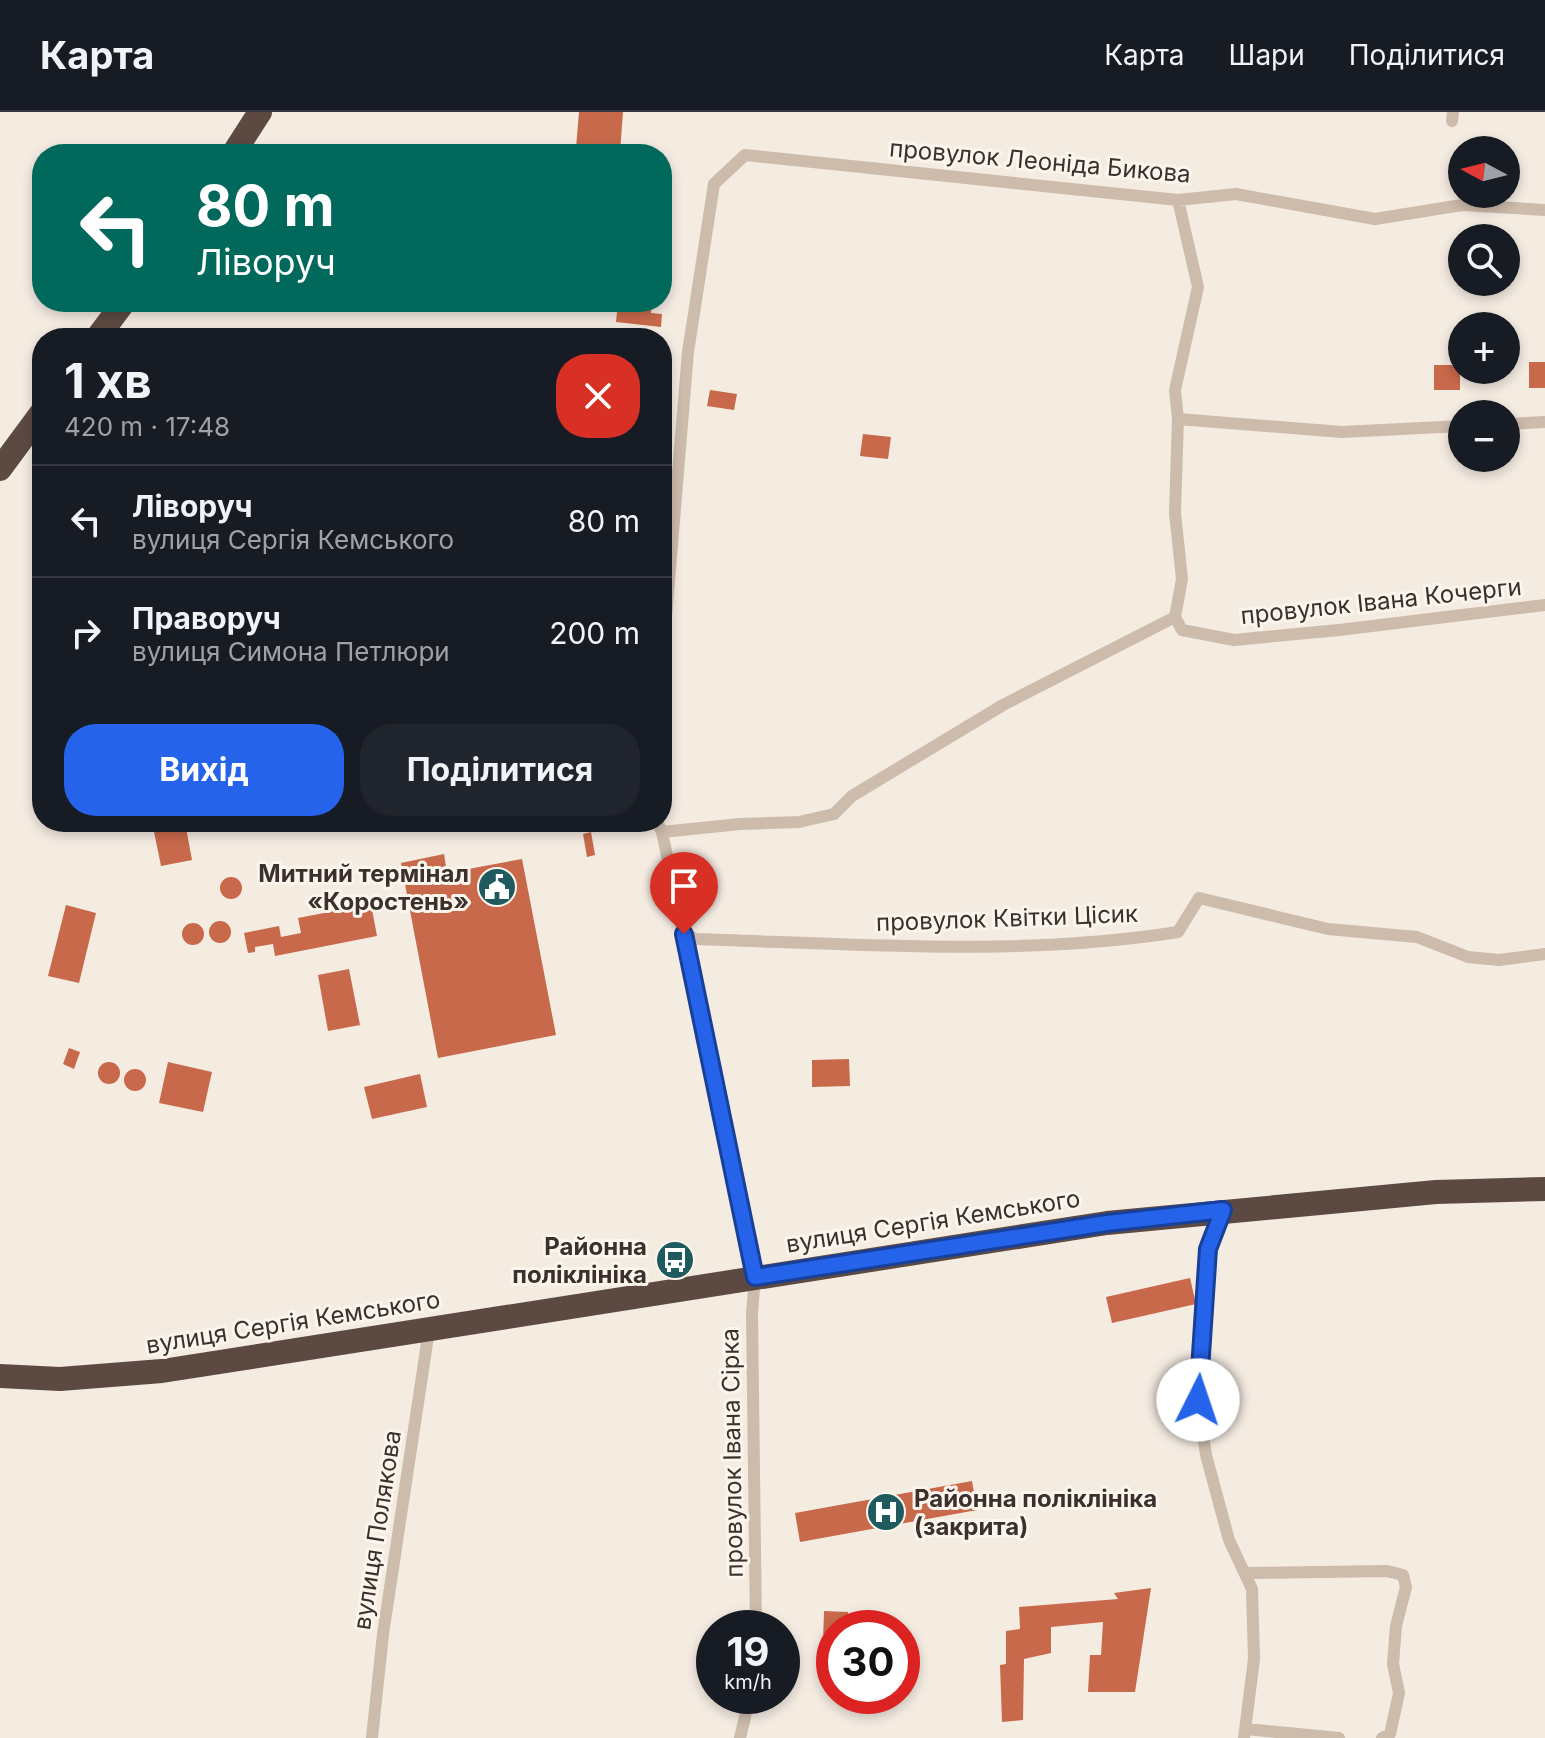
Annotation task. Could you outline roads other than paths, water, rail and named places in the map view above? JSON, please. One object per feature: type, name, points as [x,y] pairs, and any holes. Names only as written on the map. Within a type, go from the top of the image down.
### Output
[{"type":"highway","points":[[239,144],[260,112]]},
{"type":"highway","points":[[0,469],[32,426]]},
{"type":"highway","name":"вулиця Сергія Кемського","points":[[0,1376],[60,1379],[162,1371],[1107,1223],[1436,1192],[1545,1189]]},
{"type":"street","name":"провулок Леоніда Бикова","points":[[672,545],[688,352],[714,184],[745,155],[1178,200],[1236,194],[1375,219],[1462,205],[1545,210]]},
{"type":"street","points":[[672,827],[799,822],[834,814],[852,796],[1003,705],[1175,617],[1182,579],[1175,513],[1178,419],[1175,390],[1198,287],[1178,200]]},
{"type":"street","points":[[1178,419],[1342,432],[1448,427]]},
{"type":"street","points":[[1520,423],[1545,422]]},
{"type":"street","name":"провулок Івана Кочерги","points":[[1175,617],[1182,630],[1234,640],[1545,605]]},
{"type":"street","name":"провулок Івана Сірка","points":[[660,832],[755,1277],[752,1313],[756,1610]]},
{"type":"street","name":"провулок Квітки Цісик","points":[[684,934],[696,939],[933,946],[1133,939],[1178,932],[1199,898],[1328,929],[1417,937],[1468,957],[1499,960],[1545,954]]},
{"type":"street","points":[[1223,1210],[1208,1249],[1198,1400],[1206,1455],[1229,1540],[1252,1589],[1254,1659],[1245,1734],[1339,1738]]},
{"type":"street","name":"вулиця Полякова","points":[[372,1738],[383,1634],[429,1330]]},
{"type":"street","points":[[1246,1573],[1387,1571],[1403,1575],[1406,1587],[1396,1626],[1393,1664],[1399,1693],[1390,1734],[1382,1738]]},
{"type":"street","points":[[740,1738],[746,1714]]},
{"type":"place","name":"Митний термінал «Коростень»","points":[[497,887]]},
{"type":"place","name":"Районна поліклініка","points":[[675,1260]]},
{"type":"place","name":"Районна поліклініка (закрита)","points":[[886,1512]]}]
